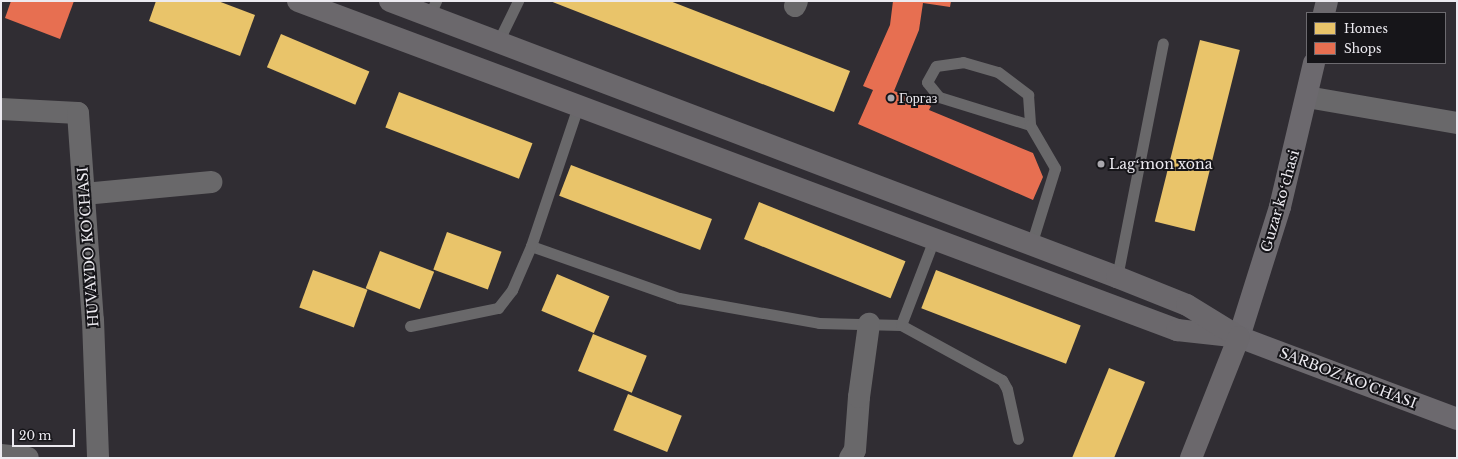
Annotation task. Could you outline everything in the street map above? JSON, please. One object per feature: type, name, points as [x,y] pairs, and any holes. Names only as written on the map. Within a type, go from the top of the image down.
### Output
[{"type":"main road","points":[[298,1],[1176,330],[1239,337]]},
{"type":"main road","points":[[390,1],[433,9],[498,42],[1117,277],[1187,305],[1239,337]]},
{"type":"main road","points":[[1324,12],[1327,1]]},
{"type":"main road","name":"Guzar koʻchasi","points":[[1239,337],[1280,207],[1314,64]]},
{"type":"main road","points":[[1191,458],[1239,337]]},
{"type":"main road","name":"SARBOZ KO'CHASI","points":[[1239,337],[1457,419]]},
{"type":"street","points":[[1307,97],[1457,123]]},
{"type":"street","name":"HUVAYDO KO'CHASI","points":[[1,109],[78,112],[93,320],[98,458]]},
{"type":"street","points":[[84,194],[211,182]]},
{"type":"street","points":[[850,458],[855,450],[859,396],[869,324]]},
{"type":"street","points":[[1,455],[28,458]]},
{"type":"lane","points":[[498,42],[518,1]]},
{"type":"lane","points":[[1117,277],[1162,43]]},
{"type":"lane","points":[[1030,125],[939,97],[927,82],[936,66],[963,62],[998,72],[1028,95],[1030,125],[1055,168],[1030,245]]},
{"type":"lane","points":[[410,326],[498,308],[512,290],[531,246],[578,106]]},
{"type":"lane","points":[[901,325],[934,239]]},
{"type":"lane","points":[[531,246],[679,298],[819,323],[901,325],[1002,380],[1007,389],[1018,439]]},
{"type":"building: Homes","points":[[156,1],[218,1],[255,15],[240,56],[149,21]]},
{"type":"building: Homes","points":[[550,1],[670,1],[850,71],[834,112]]},
{"type":"building: Homes","points":[[281,34],[369,72],[355,105],[267,67]]},
{"type":"building: Homes","points":[[1200,40],[1240,50],[1195,231],[1155,221]]},
{"type":"building: Homes","points":[[399,92],[533,143],[519,179],[385,127]]},
{"type":"building: Homes","points":[[571,165],[712,219],[700,250],[559,196]]},
{"type":"building: Homes","points":[[759,202],[905,261],[891,298],[744,239]]},
{"type":"building: Homes","points":[[447,232],[502,252],[488,289],[433,270]]},
{"type":"building: Homes","points":[[380,251],[434,272],[420,309],[366,288]]},
{"type":"building: Homes","points":[[313,270],[368,290],[354,327],[299,308]]},
{"type":"building: Homes","points":[[936,270],[1081,326],[1066,364],[921,308]]},
{"type":"building: Homes","points":[[557,274],[609,296],[594,333],[541,311]]},
{"type":"building: Homes","points":[[593,334],[647,356],[632,393],[578,371]]},
{"type":"building: Homes","points":[[1109,368],[1145,382],[1114,458],[1072,458]]},
{"type":"building: Homes","points":[[628,394],[682,416],[667,452],[613,430]]},
{"type":"building: Shops","points":[[11,1],[74,1],[60,39],[5,18]]},
{"type":"building: Shops","name":"Горгаз","points":[[893,1],[951,1],[950,7],[923,3],[919,30],[894,91],[931,106],[929,110],[1033,153],[1043,177],[1033,200],[858,124],[873,90],[863,86],[890,25]]},
{"type":"place","name":"Горгаз","points":[[891,98]]},
{"type":"place","name":"Lagʻmon xona","points":[[1101,164]]}]
